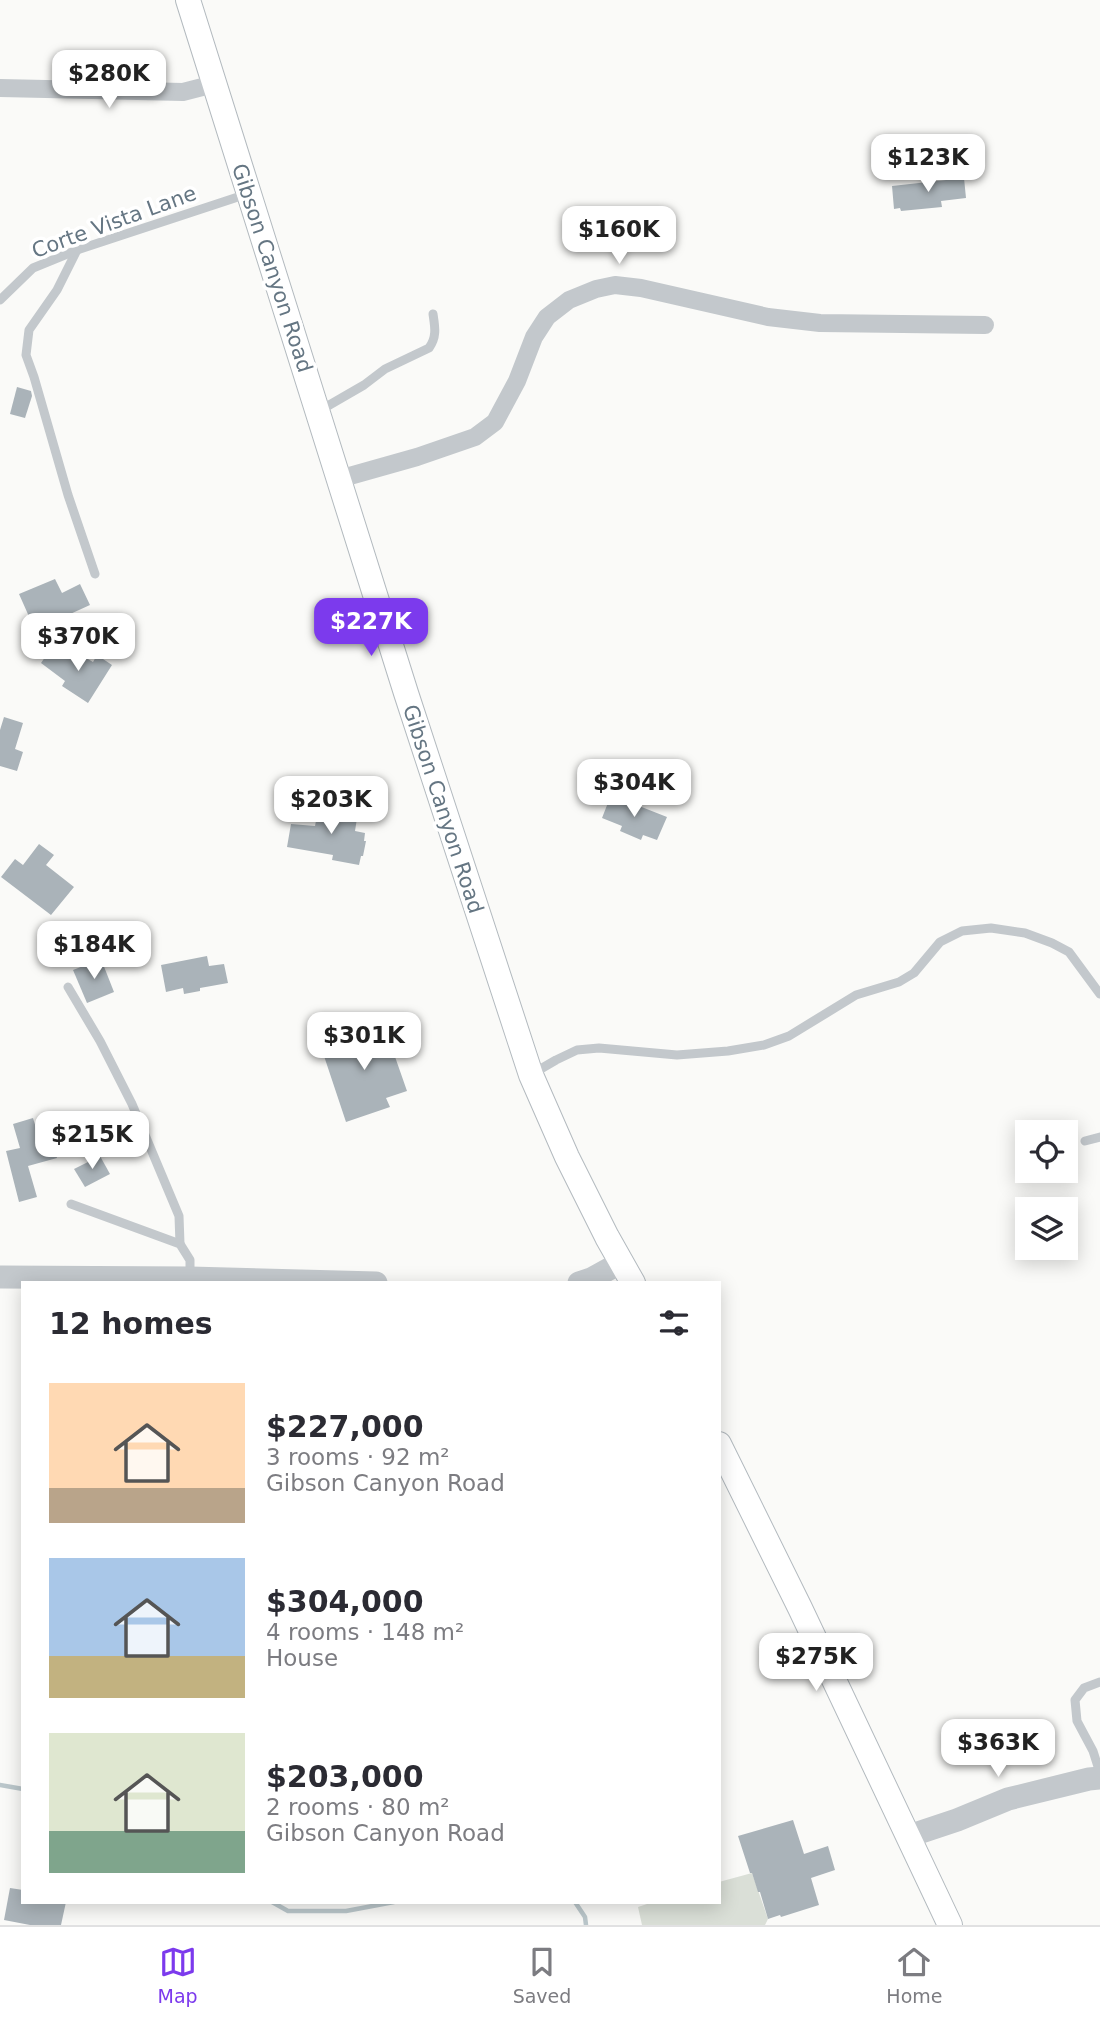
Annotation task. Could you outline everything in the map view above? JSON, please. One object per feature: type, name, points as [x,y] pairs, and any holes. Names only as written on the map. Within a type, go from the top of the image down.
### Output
[{"type":"main road","name":"Gibson Canyon Road","points":[[188,0],[405,693],[531,1075],[556,1134],[627,1273]]},
{"type":"main road","points":[[721,1448],[950,1925]]},
{"type":"street","points":[[0,88],[183,92],[214,85]]},
{"type":"street","points":[[339,479],[475,437],[495,422],[517,381],[534,337],[547,317],[569,300],[596,289],[615,285],[640,288],[768,317],[820,323],[985,325]]},
{"type":"street","points":[[585,1281],[627,1273]]},
{"type":"street","points":[[0,1277],[302,1281]]},
{"type":"street","points":[[909,1836],[1009,1798],[1100,1775]]},
{"type":"lane","name":"Corte Vista Lane","points":[[0,300],[33,268],[77,250],[248,193]]},
{"type":"lane","points":[[77,250],[57,290],[29,330],[26,355],[94,574]]},
{"type":"lane","points":[[318,412],[364,385],[385,369],[429,348],[436,334],[433,314]]},
{"type":"lane","points":[[531,1075],[577,1050],[599,1048],[677,1055],[764,1045],[789,1036],[856,995],[899,982],[914,972],[940,942],[962,931],[991,928],[1025,933],[1052,943],[1069,952],[1100,994]]},
{"type":"lane","points":[[68,987],[106,1051],[132,1104],[179,1216],[180,1244],[190,1260],[190,1278]]},
{"type":"lane","points":[[1085,1140],[1100,1137]]},
{"type":"lane","points":[[71,1204],[180,1244]]},
{"type":"lane","points":[[1100,1682],[1084,1688],[1075,1700],[1077,1721],[1093,1751],[1100,1775]]},
{"type":"shaded area","points":[[752,1873],[768,1919],[765,1925],[642,1925],[638,1907],[647,1904],[721,1904],[721,1881]]},
{"type":"building","points":[[964,178],[966,198],[941,201],[942,207],[901,211],[900,208],[894,209],[892,186]]},
{"type":"building","points":[[17,387],[31,391],[25,418],[10,414]]},
{"type":"building","points":[[55,579],[62,593],[80,584],[90,605],[35,630],[19,594]]},
{"type":"building","points":[[50,650],[60,656],[63,650],[78,660],[81,655],[93,662],[97,655],[112,665],[88,703],[62,686],[65,681],[41,663]]},
{"type":"building","points":[[4,717],[23,723],[15,749],[23,752],[17,771],[0,766],[0,730]]},
{"type":"building","points":[[611,795],[667,817],[657,840],[643,835],[641,840],[620,831],[622,826],[602,818]]},
{"type":"building","points":[[319,805],[358,812],[355,831],[365,833],[366,841],[359,865],[332,860],[333,855],[287,847],[291,824],[315,826]]},
{"type":"building","points":[[39,844],[54,855],[46,865],[74,887],[51,915],[1,877],[15,859],[23,865]]},
{"type":"building","points":[[207,956],[209,966],[224,964],[228,983],[184,994],[183,988],[166,992],[161,965]]},
{"type":"building","points":[[101,959],[114,992],[87,1003],[73,970]]},
{"type":"building","points":[[361,1024],[366,1038],[386,1031],[407,1091],[386,1098],[390,1107],[346,1122],[323,1053],[340,1047],[335,1033]]},
{"type":"building","points":[[33,1118],[36,1128],[48,1125],[57,1158],[28,1166],[37,1197],[19,1202],[6,1151],[20,1148],[13,1124]]},
{"type":"building","points":[[100,1156],[110,1174],[85,1187],[74,1169]]},
{"type":"building","points":[[793,1820],[804,1854],[828,1846],[835,1870],[811,1878],[819,1905],[768,1919],[738,1836]]},
{"type":"building","points":[[10,1888],[21,1890],[21,1904],[66,1904],[61,1925],[30,1925],[4,1920]]},
{"type":"waterway","points":[[0,1785],[21,1789]]},
{"type":"waterway","points":[[276,1904],[288,1911],[346,1911],[383,1904]]},
{"type":"waterway","points":[[576,1904],[585,1917],[586,1925]]}]
